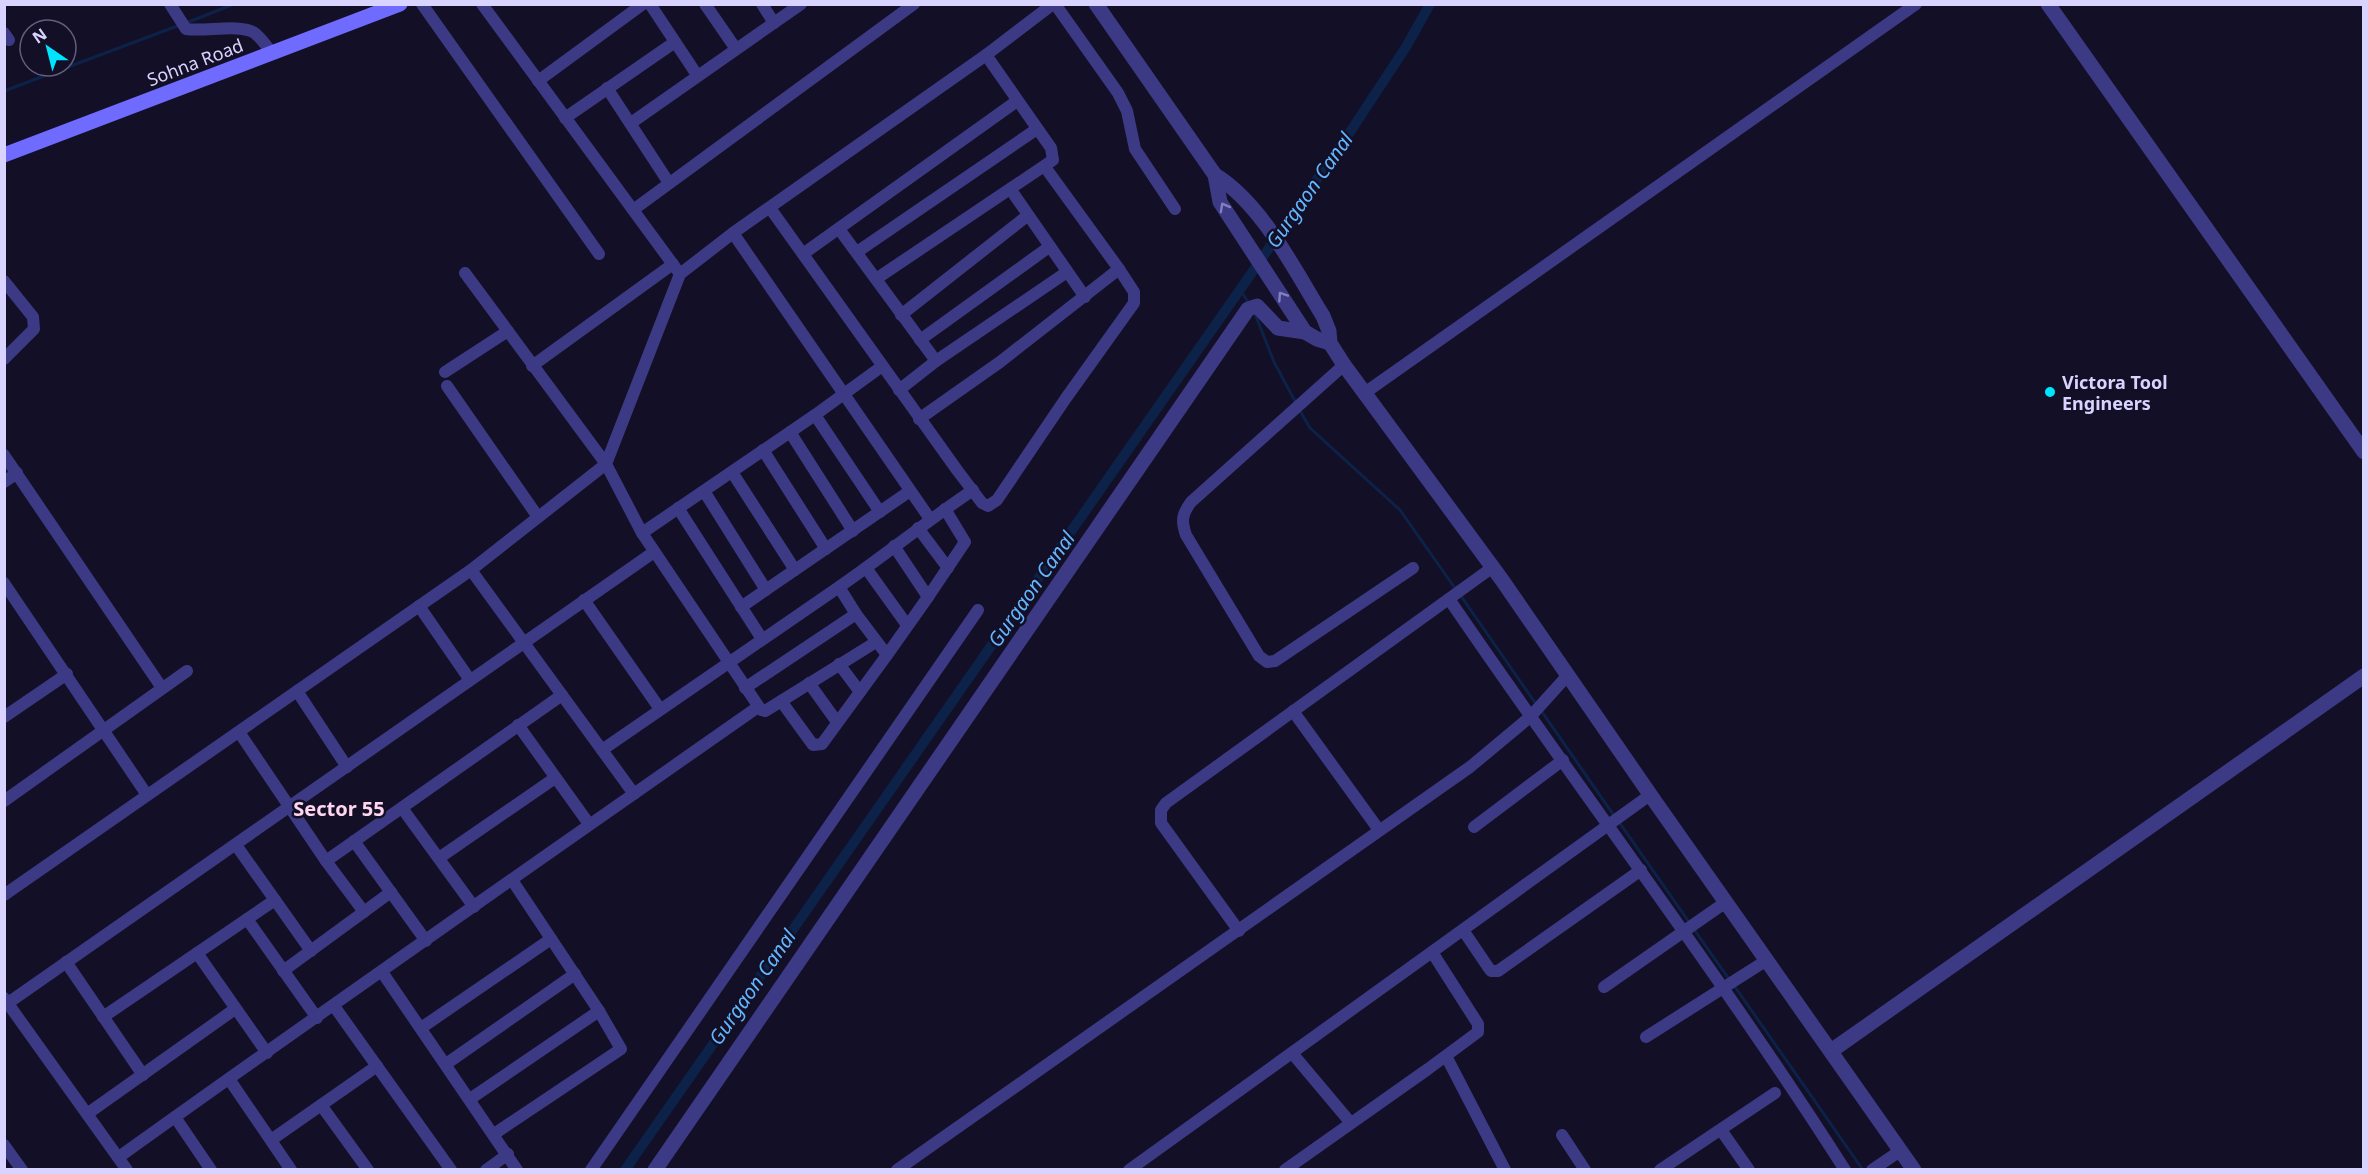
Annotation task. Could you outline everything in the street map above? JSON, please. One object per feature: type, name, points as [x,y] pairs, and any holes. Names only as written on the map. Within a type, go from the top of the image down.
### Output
[{"type":"main road","name":"Sohna Road","points":[[4,155],[400,4]]},
{"type":"street","points":[[422,4],[599,254]]},
{"type":"street","points":[[482,4],[676,269]]},
{"type":"street","points":[[538,81],[643,4]]},
{"type":"street","points":[[650,4],[697,75]]},
{"type":"street","points":[[705,4],[736,49]]},
{"type":"street","points":[[762,4],[774,23]]},
{"type":"street","points":[[631,123],[801,4]]},
{"type":"street","points":[[633,210],[914,4]]},
{"type":"street","points":[[532,366],[770,208],[1054,4],[1118,93],[1126,111],[1135,149],[1174,209]]},
{"type":"street","points":[[1096,4],[1215,175],[1236,190],[1262,221],[1328,325],[1330,342],[1344,365],[1493,567],[1914,1170]]},
{"type":"street","points":[[1366,392],[1916,4]]},
{"type":"street","points":[[2048,4],[2364,452]]},
{"type":"street","points":[[170,5],[186,29],[229,28],[253,32],[272,53]]},
{"type":"street","points":[[565,117],[675,42]]},
{"type":"street","points":[[876,279],[1053,160],[1053,152],[986,55]]},
{"type":"street","points":[[607,88],[669,183]]},
{"type":"street","points":[[803,254],[1017,101]]},
{"type":"street","points":[[857,252],[1037,129]]},
{"type":"street","points":[[770,208],[882,367],[986,506],[997,500],[1066,398],[1132,308],[1135,296],[1119,269],[1045,167]]},
{"type":"street","points":[[1215,175],[1220,202],[1305,332]]},
{"type":"street","points":[[1011,190],[1085,297]]},
{"type":"street","points":[[901,315],[1028,216]]},
{"type":"street","points":[[839,229],[936,361]]},
{"type":"street","points":[[733,233],[930,519]]},
{"type":"street","points":[[920,340],[1049,248]]},
{"type":"street","points":[[4,895],[471,570],[606,464],[676,269]]},
{"type":"street","points":[[920,419],[1000,362],[1119,269]]},
{"type":"street","points":[[899,390],[936,361],[1067,272]]},
{"type":"street","points":[[465,273],[606,464],[642,533],[758,707],[765,711],[876,642]]},
{"type":"street","points":[[4,281],[33,317],[34,329],[4,359]]},
{"type":"street","points":[[655,1170],[1169,421],[1251,306],[1260,308],[1278,327],[1305,332],[1317,339],[1330,342]]},
{"type":"street","points":[[445,372],[508,332]]},
{"type":"street","points":[[1344,365],[1191,502],[1182,516],[1186,535],[1259,656],[1267,662],[1275,661],[1413,568]]},
{"type":"street","points":[[642,533],[882,367]]},
{"type":"street","points":[[447,386],[538,517]]},
{"type":"street","points":[[815,415],[880,512]]},
{"type":"street","points":[[790,432],[853,531]]},
{"type":"street","points":[[763,450],[826,549]]},
{"type":"street","points":[[4,455],[162,688]]},
{"type":"street","points":[[732,471],[795,570]]},
{"type":"street","points":[[4,482],[17,473]]},
{"type":"street","points":[[602,750],[839,587],[973,490]]},
{"type":"street","points":[[704,491],[766,590]]},
{"type":"street","points":[[741,607],[910,491]]},
{"type":"street","points":[[678,508],[762,639]]},
{"type":"street","points":[[782,701],[815,746],[822,744],[966,542],[945,509]]},
{"type":"street","points":[[918,528],[948,568]]},
{"type":"street","points":[[894,546],[928,597]]},
{"type":"street","points":[[128,1170],[6,1000],[66,962],[236,845],[654,552]]},
{"type":"street","points":[[1239,931],[1161,823],[1161,810],[1166,803],[1493,567]]},
{"type":"street","points":[[866,568],[907,625]]},
{"type":"street","points":[[471,570],[634,794]]},
{"type":"street","points":[[4,583],[147,795]]},
{"type":"street","points":[[839,587],[887,655]]},
{"type":"street","points":[[1457,594],[1537,711],[1563,760],[1615,821],[1641,870],[1690,928],[1729,984],[1845,1170]]},
{"type":"street","points":[[584,600],[660,709]]},
{"type":"street","points":[[419,606],[470,680]]},
{"type":"street","points":[[591,1170],[978,610]]},
{"type":"street","points":[[746,688],[856,614]]},
{"type":"street","points":[[839,664],[860,692]]},
{"type":"street","points":[[4,801],[187,671]]},
{"type":"street","points":[[7,711],[66,674]]},
{"type":"street","points":[[897,1170],[1470,767],[1537,711],[1568,675]]},
{"type":"street","points":[[1831,1051],[2364,675]]},
{"type":"street","points":[[809,683],[837,722]]},
{"type":"street","points":[[297,691],[347,767]]},
{"type":"street","points":[[327,861],[562,695]]},
{"type":"street","points":[[119,1157],[758,707]]},
{"type":"street","points":[[1293,711],[1379,830]]},
{"type":"street","points":[[518,726],[589,824]]},
{"type":"street","points":[[238,732],[289,808],[364,912]]},
{"type":"street","points":[[1473,827],[1563,760]]},
{"type":"street","points":[[439,858],[555,778]]},
{"type":"street","points":[[1129,1170],[1650,795]]},
{"type":"street","points":[[402,808],[474,907]]},
{"type":"street","points":[[354,841],[426,941]]},
{"type":"street","points":[[236,845],[311,951]]},
{"type":"street","points":[[1463,930],[1488,967],[1498,971],[1641,870]]},
{"type":"street","points":[[494,1134],[621,1049],[599,1011],[512,880]]},
{"type":"street","points":[[283,972],[391,891]]},
{"type":"street","points":[[104,1017],[275,900]]},
{"type":"street","points":[[1604,987],[1726,902]]},
{"type":"street","points":[[247,920],[317,1018]]},
{"type":"street","points":[[421,1028],[551,939]]},
{"type":"street","points":[[1285,1170],[1475,1035],[1479,1029],[1432,952]]},
{"type":"street","points":[[197,953],[267,1053]]},
{"type":"street","points":[[1646,1036],[1767,960]]},
{"type":"street","points":[[66,962],[143,1075]]},
{"type":"street","points":[[382,972],[517,1170]]},
{"type":"street","points":[[446,1064],[575,974]]},
{"type":"street","points":[[334,1006],[451,1170]]},
{"type":"street","points":[[87,1114],[235,1009]]},
{"type":"street","points":[[470,1099],[599,1011]]},
{"type":"street","points":[[1292,1053],[1350,1122]]},
{"type":"street","points":[[1446,1056],[1505,1170]]},
{"type":"street","points":[[271,1140],[377,1066]]},
{"type":"street","points":[[229,1079],[291,1170]]},
{"type":"street","points":[[1660,1170],[1775,1093]]},
{"type":"street","points":[[321,1105],[368,1170]]},
{"type":"street","points":[[176,1117],[212,1170]]},
{"type":"street","points":[[1721,1130],[1749,1170]]},
{"type":"street","points":[[1562,1135],[1585,1170]]},
{"type":"street","points":[[4,1145],[22,1170]]},
{"type":"street","points":[[1872,1170],[1900,1151]]},
{"type":"street","points":[[486,1170],[508,1154]]},
{"type":"waterway","points":[[186,23],[234,4]]},
{"type":"waterway","name":"Gurgaon Canal","points":[[625,1170],[1348,135],[1406,47],[1430,4]]},
{"type":"waterway","points":[[4,91],[180,25]]},
{"type":"waterway","points":[[1240,290],[1249,303]]},
{"type":"waterway","points":[[1255,314],[1274,362],[1296,403]]},
{"type":"waterway","points":[[1299,409],[1310,428],[1400,510],[1457,591]]},
{"type":"waterway","points":[[1461,596],[1536,704]]},
{"type":"waterway","points":[[1540,709],[1615,817]]},
{"type":"waterway","points":[[1619,822],[1689,922]]},
{"type":"waterway","points":[[1693,928],[1729,979]]},
{"type":"waterway","points":[[1733,984],[1863,1170]]},
{"type":"place","name":"Victora Tool Engineers","points":[[2050,392]]},
{"type":"district","name":"Sector 55","points":[[339,808]]}]
